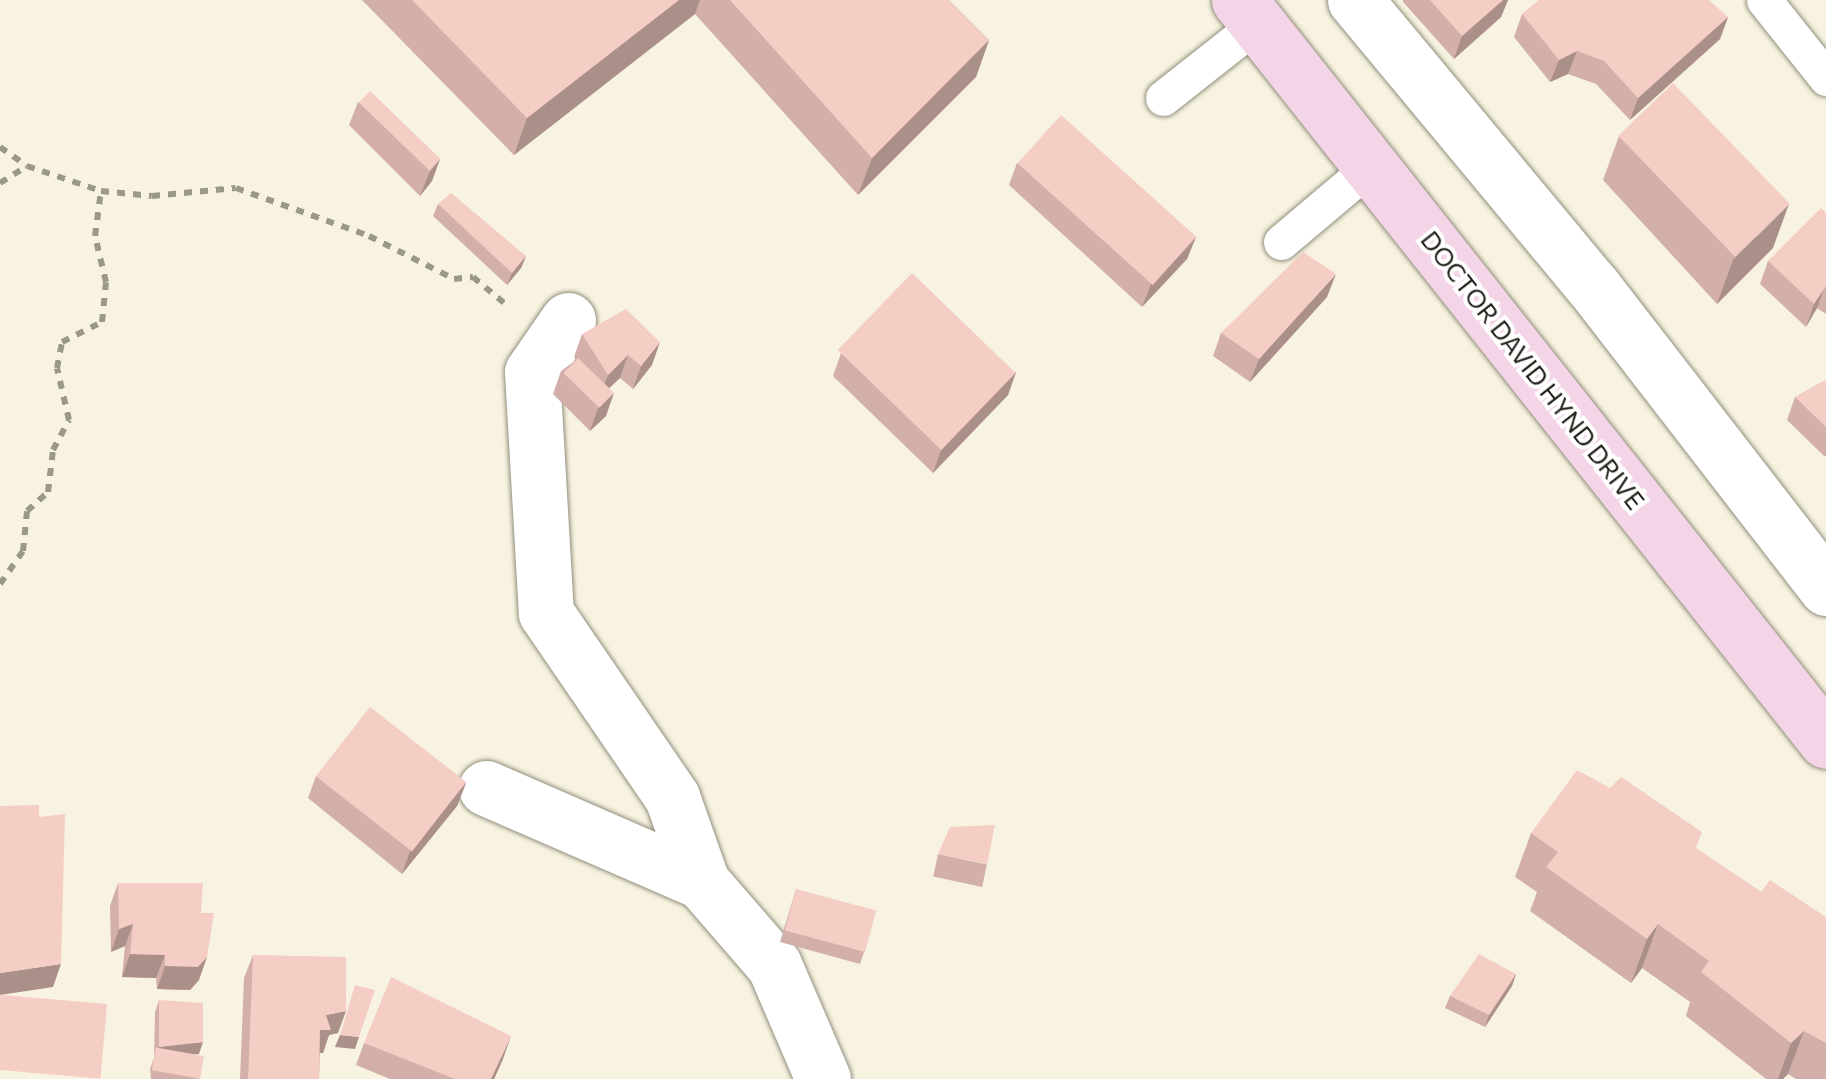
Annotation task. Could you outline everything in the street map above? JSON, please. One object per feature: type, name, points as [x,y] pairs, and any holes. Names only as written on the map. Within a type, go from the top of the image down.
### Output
[{"type":"main road","name":"DOCTOR DAVID HYND DRIVE","points":[[1249,12],[1826,741]]},
{"type":"street","points":[[1354,0],[1592,284],[1826,588]]},
{"type":"street","points":[[560,332],[532,372],[546,613],[672,797],[702,882],[774,964],[823,1079]]},
{"type":"street","points":[[486,788],[702,882]]},
{"type":"lane","points":[[1764,0],[1826,78]]},
{"type":"lane","points":[[1162,98],[1249,12]]},
{"type":"lane","points":[[1281,242],[1372,166]]},
{"type":"path","points":[[0,147],[27,166],[101,191],[152,196],[236,188],[370,236],[454,280],[473,276],[560,332]]},
{"type":"path","points":[[0,184],[27,166]]},
{"type":"path","points":[[0,584],[23,550],[27,511],[48,492],[53,450],[69,420],[57,368],[62,342],[102,322],[106,282],[95,236],[101,191]]},
{"type":"building","points":[[412,0],[679,0],[527,118]]},
{"type":"building","points":[[730,0],[949,0],[989,40],[872,158]]},
{"type":"building","points":[[1430,0],[1503,0],[1462,36]]},
{"type":"building","points":[[1539,0],[1709,0],[1728,17],[1638,98],[1604,61],[1577,51],[1559,60],[1522,14]]},
{"type":"building","points":[[1673,83],[1790,204],[1735,257],[1618,136]]},
{"type":"building","points":[[370,91],[440,159],[429,171],[359,103]]},
{"type":"building","points":[[1061,115],[1196,237],[1153,285],[1018,163]]},
{"type":"building","points":[[451,193],[526,256],[512,273],[438,204]]},
{"type":"building","points":[[1821,208],[1826,213],[1826,286],[1814,304],[1768,261]]},
{"type":"building","points":[[1303,252],[1336,274],[1259,359],[1221,333]]},
{"type":"building","points":[[912,273],[1016,373],[941,450],[838,350]]},
{"type":"building","points":[[626,309],[660,342],[641,366],[628,355],[608,375],[582,334]]},
{"type":"building","points":[[578,358],[614,393],[599,408],[563,373]]},
{"type":"building","points":[[1826,380],[1826,427],[1795,397]]},
{"type":"building","points":[[370,707],[466,782],[412,851],[316,776]]},
{"type":"building","points":[[1577,770],[1610,788],[1621,777],[1702,832],[1696,848],[1761,892],[1770,880],[1826,917],[1826,1043],[1804,1031],[1791,1043],[1701,972],[1709,961],[1658,924],[1647,939],[1546,867],[1558,852],[1531,833]]},
{"type":"building","points":[[39,805],[39,817],[65,814],[61,964],[0,973],[0,806]]},
{"type":"building","points":[[995,825],[987,864],[938,854],[950,827]]},
{"type":"building","points":[[118,883],[203,883],[201,913],[214,913],[207,957],[198,967],[165,966],[165,955],[130,954],[133,924],[119,929]]},
{"type":"building","points":[[796,889],[876,910],[865,952],[785,931]]},
{"type":"building","points":[[1479,954],[1516,974],[1489,1015],[1450,996]]},
{"type":"building","points":[[253,955],[346,957],[346,1011],[326,1015],[331,1030],[320,1030],[319,1079],[248,1079]]},
{"type":"building","points":[[391,977],[511,1036],[491,1079],[455,1079],[364,1043]]},
{"type":"building","points":[[355,985],[375,990],[359,1037],[340,1035]]},
{"type":"building","points":[[0,995],[107,1004],[100,1079],[0,1070]]},
{"type":"building","points":[[159,1000],[203,1003],[203,1042],[159,1047]]},
{"type":"building","points":[[156,1047],[204,1056],[200,1079],[152,1070]]}]
